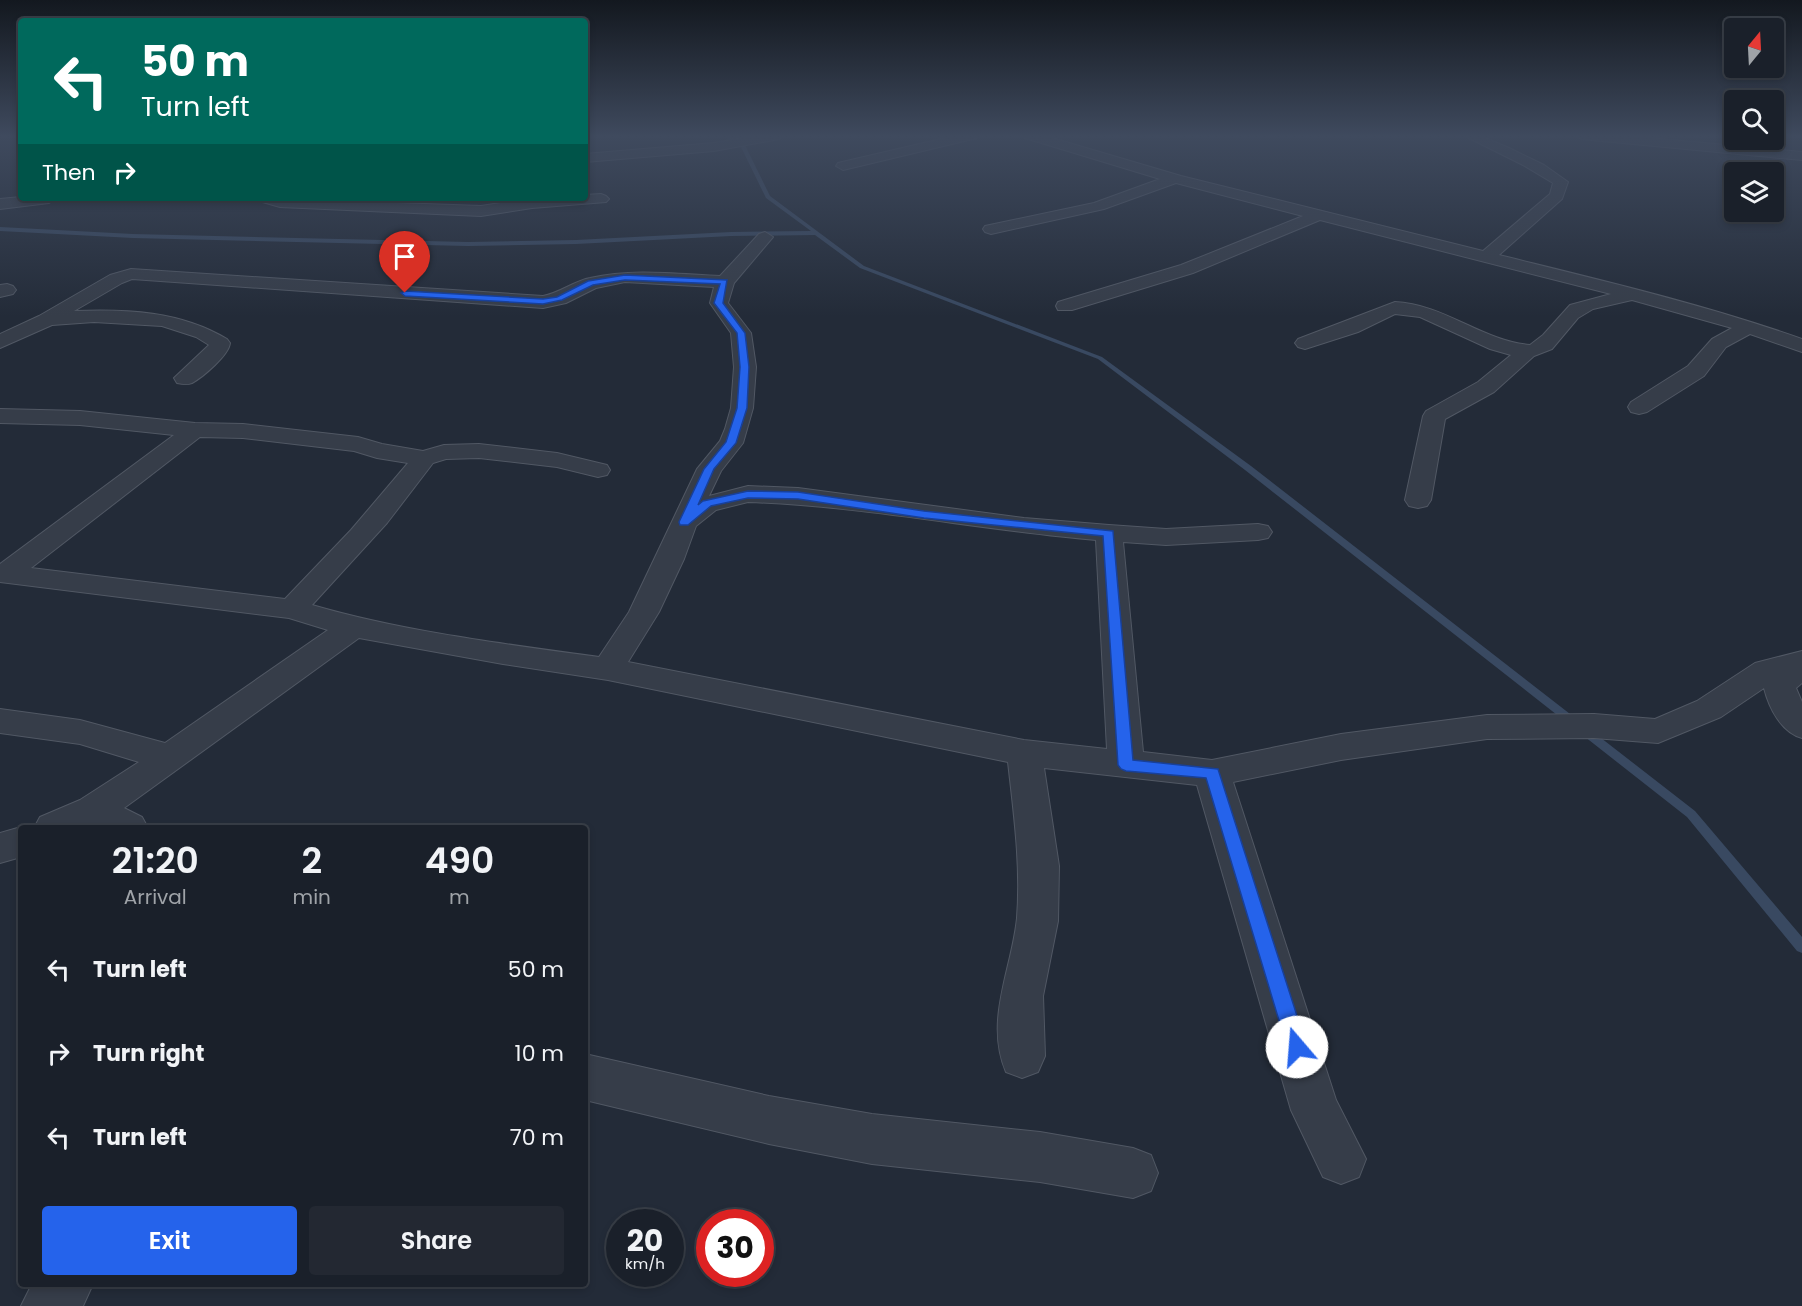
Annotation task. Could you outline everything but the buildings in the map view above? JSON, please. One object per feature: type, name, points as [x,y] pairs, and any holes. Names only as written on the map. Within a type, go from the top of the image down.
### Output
[{"type":"street","points":[[991,229],[1081,211],[1127,196]]},
{"type":"street","points":[[1243,196],[1487,255],[1629,293],[1749,327],[1802,346]]},
{"type":"street","points":[[1487,255],[1557,196]]},
{"type":"street","points":[[588,200],[601,199]]},
{"type":"street","points":[[0,204],[24,201]]},
{"type":"street","points":[[276,201],[481,211],[532,203],[566,201]]},
{"type":"street","points":[[1065,306],[1187,269],[1319,215]]},
{"type":"street","points":[[608,669],[644,612],[710,469],[731,443],[742,408],[745,367],[741,333],[718,303],[725,282],[765,237]]},
{"type":"street","points":[[0,342],[46,320],[116,279],[131,274],[543,302],[559,299],[591,283],[625,277],[725,282]]},
{"type":"street","points":[[1305,343],[1359,325],[1395,308],[1408,309],[1436,318],[1483,339],[1528,351],[1536,350],[1556,334],[1577,309],[1626,296],[1629,293]]},
{"type":"street","points":[[46,320],[76,317],[126,317],[181,324],[206,332],[220,343],[219,350],[185,378]]},
{"type":"street","points":[[1639,407],[1696,371],[1719,343],[1749,327]]},
{"type":"street","points":[[1418,500],[1434,416],[1486,387],[1528,351]]},
{"type":"street","points":[[0,416],[80,418],[195,430],[243,431],[358,444],[376,451],[424,458],[444,453],[479,451],[558,460],[598,470]]},
{"type":"street","points":[[4,573],[195,430]]},
{"type":"street","points":[[292,609],[401,491],[424,458]]},
{"type":"street","points":[[684,522],[707,504],[748,494],[798,496],[924,514],[1109,533],[1166,537],[1258,532]]},
{"type":"street","points":[[1109,533],[1126,765]]},
{"type":"street","points":[[4,573],[292,609],[353,627],[503,654],[608,669],[1024,753],[1212,773],[1341,747],[1486,727],[1580,726],[1658,731],[1709,709],[1766,671],[1802,664]]},
{"type":"street","points":[[60,825],[93,810],[171,758],[353,627]]},
{"type":"street","points":[[1802,664],[1779,686],[1784,702],[1802,726]]},
{"type":"street","points":[[0,721],[80,732],[171,758]]},
{"type":"street","points":[[1022,1056],[1021,996],[1037,921],[1039,866],[1024,753]]},
{"type":"street","points":[[1212,773],[1315,1110],[1341,1159]]},
{"type":"street","points":[[93,810],[123,825]]},
{"type":"street","points":[[0,848],[18,843]]},
{"type":"street","points":[[588,1078],[769,1120],[872,1139],[1040,1157],[1133,1173]]},
{"type":"street","points":[[49,1306],[64,1287]]},
{"type":"waterway","points":[[767,196],[816,233]]},
{"type":"waterway","points":[[0,229],[133,236],[468,244],[816,233]]},
{"type":"waterway","points":[[816,233],[862,267],[1100,358],[1248,468],[1691,814],[1802,947]]},
{"type":"route","points":[[405,293],[543,302],[559,299],[591,283],[625,277],[725,282],[718,303],[741,333],[745,367],[742,408],[731,443],[710,469],[684,522],[707,504],[748,494],[798,496],[1024,526],[1109,533],[1126,765],[1212,773],[1297,1047]]}]
